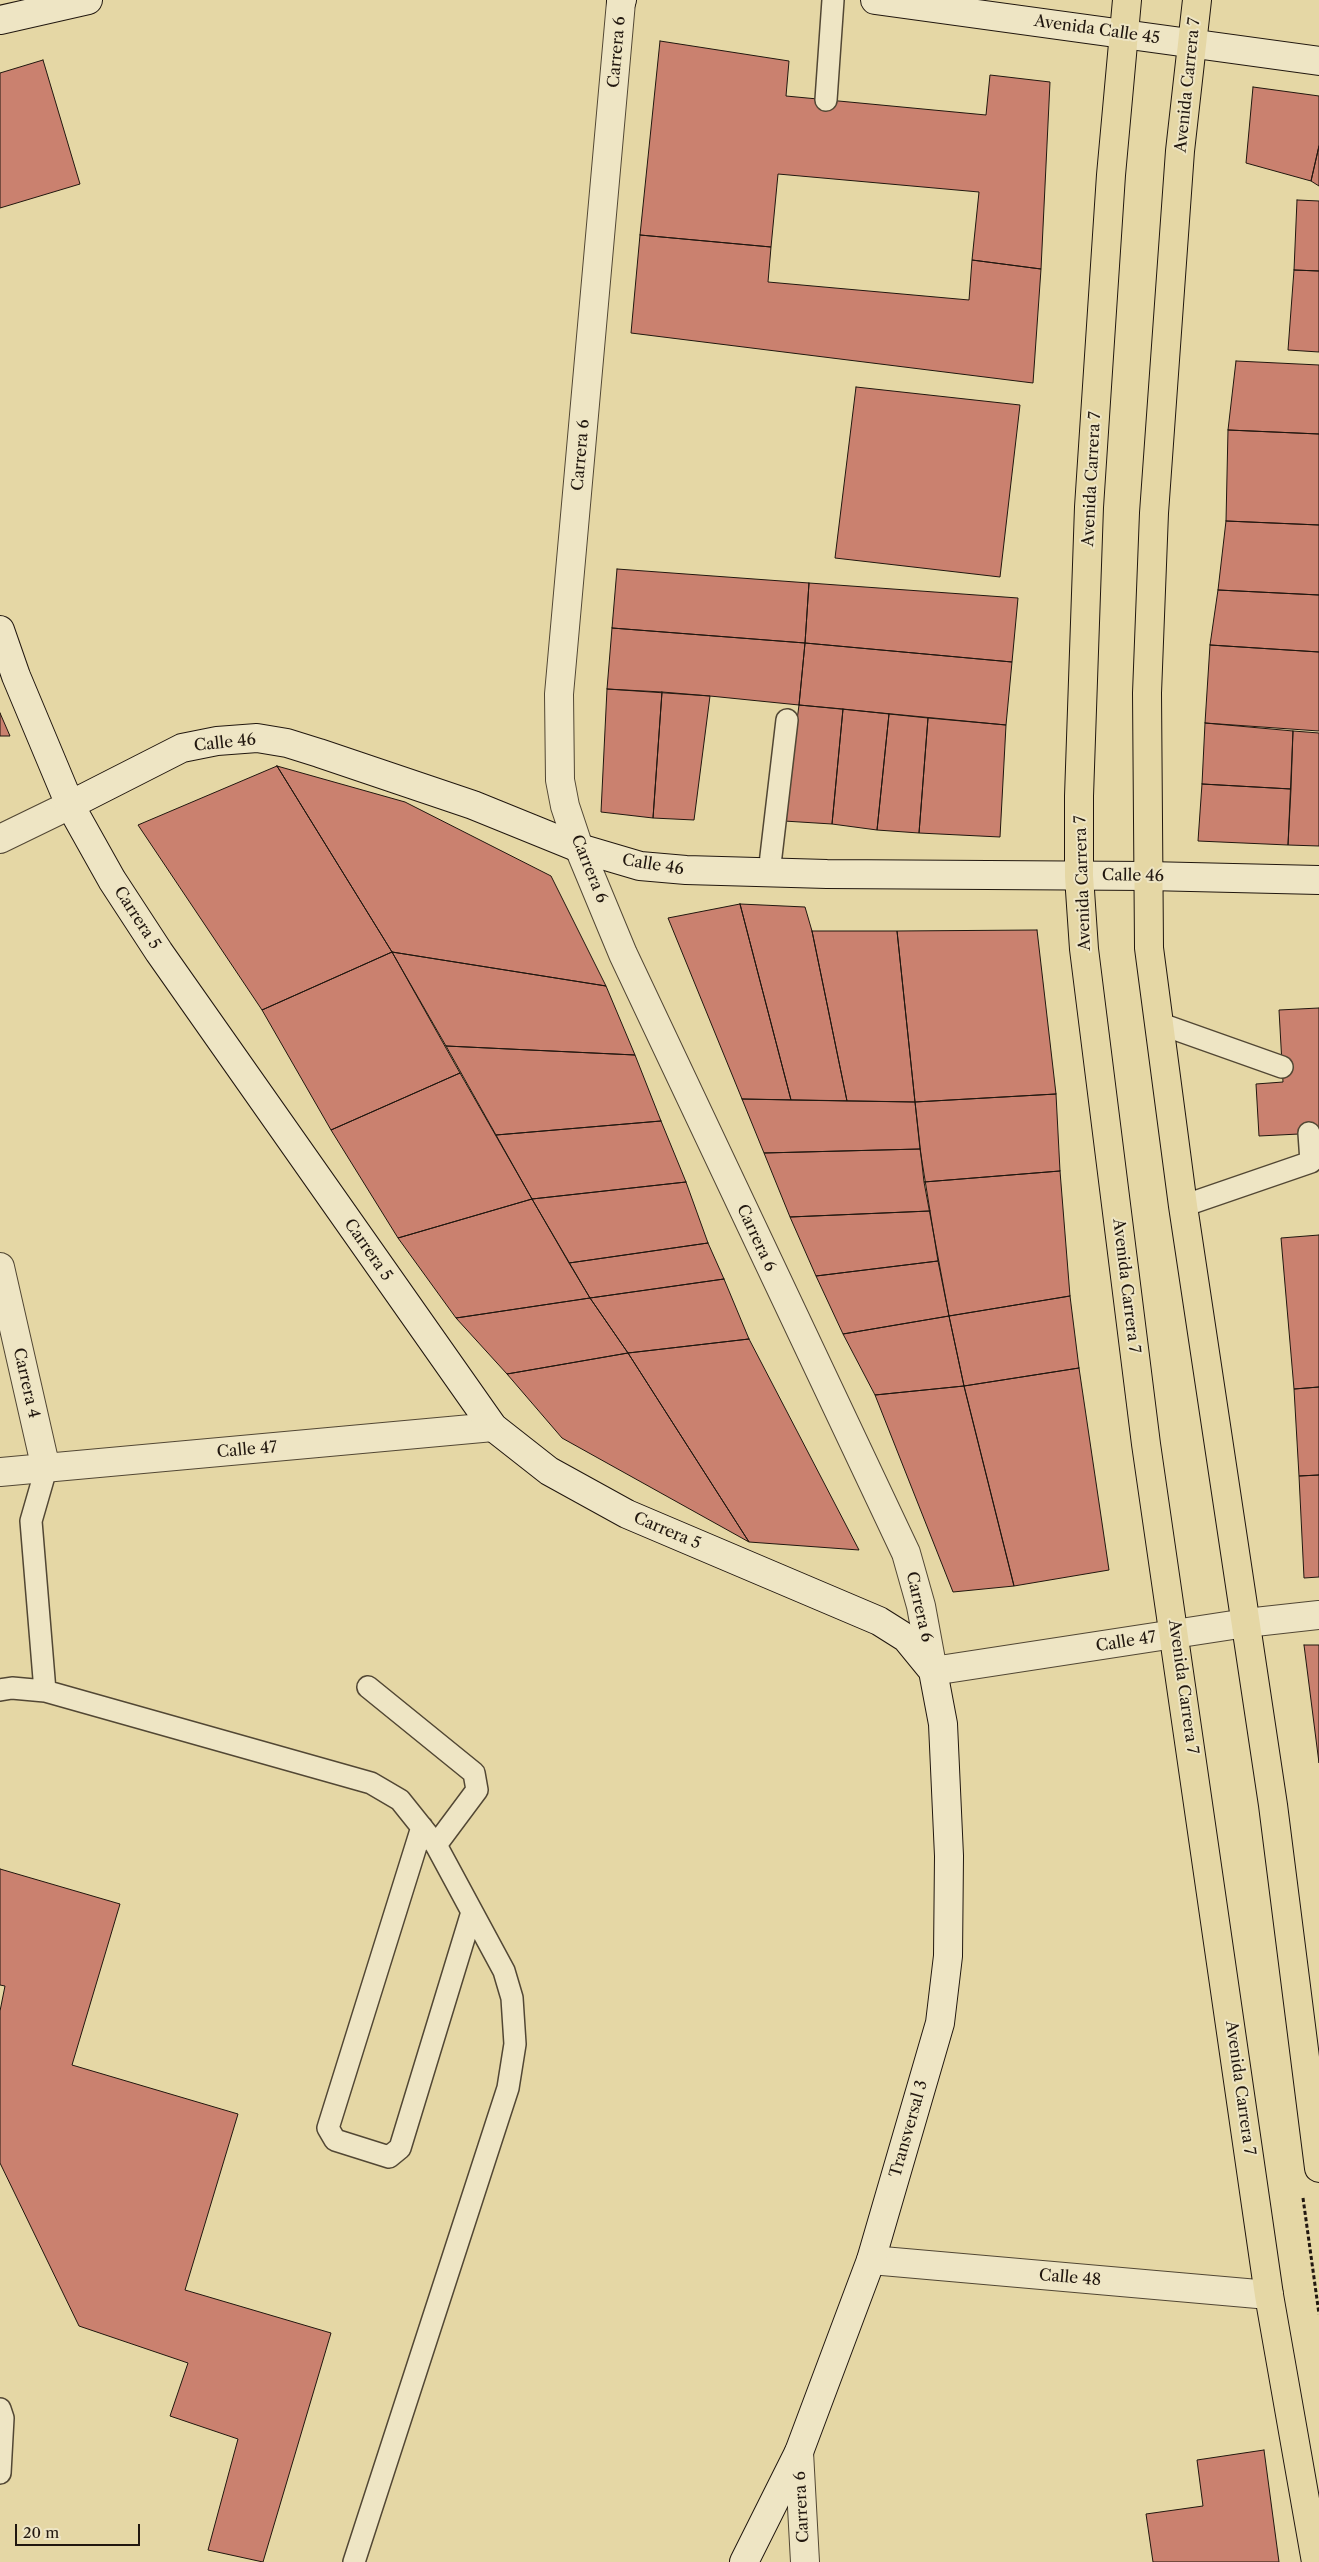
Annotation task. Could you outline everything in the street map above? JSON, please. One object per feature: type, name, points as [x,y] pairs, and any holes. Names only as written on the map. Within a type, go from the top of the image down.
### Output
[{"type":"main road","name":"Avenida Carrera 7","points":[[1127,0],[1122,34],[1089,507],[1079,876],[1086,958],[1142,1415],[1269,2295],[1316,2562]]},
{"type":"main road","name":"Avenida Carrera 7","points":[[1197,0],[1180,151],[1154,512],[1146,693],[1149,948],[1183,1206],[1273,1805],[1319,2168]]},
{"type":"street","points":[[0,20],[88,0]]},
{"type":"street","name":"Avenida Calle 45","points":[[876,0],[1319,61]]},
{"type":"street","name":"Carrera 6","points":[[621,1],[559,694],[560,780],[565,806],[579,848],[648,1009],[906,1552],[921,1606],[933,1671]]},
{"type":"street","name":"Carrera 5","points":[[0,630],[16,676],[70,805],[112,880],[159,952],[493,1427],[549,1471],[627,1514],[880,1621],[906,1638],[933,1671]]},
{"type":"street","name":"Calle 46","points":[[0,839],[182,748],[217,741],[257,738],[303,748],[464,802],[579,848],[640,866],[768,873],[1148,876],[1319,880]]},
{"type":"street","name":"Carrera 4","points":[[0,1267],[46,1469]]},
{"type":"street","name":"Calle 47","points":[[0,1472],[493,1427]]},
{"type":"street","name":"Calle 47","points":[[933,1671],[1246,1623],[1319,1615]]},
{"type":"street","name":"Transversal 3","points":[[744,2562],[799,2452],[871,2260],[940,2022],[948,1956],[949,1856],[943,1724],[933,1671]]},
{"type":"street","name":"Calle 48","points":[[871,2260],[1269,2295]]},
{"type":"street","name":"Carrera 6","points":[[799,2452],[805,2562]]},
{"type":"lane","points":[[826,100],[833,0]]},
{"type":"lane","points":[[768,873],[788,720]]},
{"type":"lane","points":[[1158,1023],[1282,1067]]},
{"type":"lane","points":[[1183,1206],[1311,1162],[1310,1133]]},
{"type":"lane","points":[[45,1691],[31,1521],[46,1469]]},
{"type":"lane","points":[[368,1687],[474,1772],[477,1790],[436,1845]]},
{"type":"lane","points":[[0,1690],[12,1688],[45,1691],[372,1782],[400,1800],[436,1845],[504,1971],[512,1998],[515,2044],[508,2088],[354,2562]]},
{"type":"lane","points":[[422,1827],[328,2128],[335,2140],[389,2157],[400,2148],[472,1912]]},
{"type":"lane","points":[[0,2409],[3,2427],[0,2473]]},
{"type":"building","points":[[660,41],[789,61],[786,96],[986,115],[990,75],[1050,82],[1041,269],[972,260],[979,192],[778,174],[771,247],[640,235]]},
{"type":"building","points":[[43,60],[80,184],[0,208],[0,73]]},
{"type":"building","points":[[1253,87],[1319,96],[1319,146],[1311,181],[1246,163]]},
{"type":"building","points":[[1319,146],[1319,186],[1311,181]]},
{"type":"building","points":[[1297,200],[1319,201],[1319,271],[1294,270]]},
{"type":"building","points":[[640,235],[771,247],[768,282],[969,300],[972,260],[1041,269],[1033,383],[631,333]]},
{"type":"building","points":[[1294,270],[1319,271],[1319,352],[1288,350]]},
{"type":"building","points":[[1236,361],[1319,365],[1319,434],[1228,430]]},
{"type":"building","points":[[856,387],[1020,405],[1000,577],[835,558]]},
{"type":"building","points":[[1228,430],[1319,434],[1319,525],[1226,521]]},
{"type":"building","points":[[1226,521],[1319,525],[1319,595],[1218,590]]},
{"type":"building","points":[[617,569],[809,583],[805,643],[612,628]]},
{"type":"building","points":[[809,583],[1018,598],[1012,662],[805,643]]},
{"type":"building","points":[[1218,590],[1319,595],[1319,652],[1210,645]]},
{"type":"building","points":[[612,628],[805,643],[799,705],[710,696],[607,689]]},
{"type":"building","points":[[805,643],[1012,662],[1006,725],[799,705]]},
{"type":"building","points":[[1210,645],[1319,652],[1319,731],[1205,723]]},
{"type":"building","points":[[607,689],[662,692],[653,818],[601,812]]},
{"type":"building","points":[[662,692],[710,696],[694,820],[653,818]]},
{"type":"building","points":[[799,705],[843,709],[832,824],[784,821]]},
{"type":"building","points":[[843,709],[889,714],[877,830],[832,824]]},
{"type":"building","points":[[0,713],[10,736],[0,736]]},
{"type":"building","points":[[889,714],[928,718],[919,833],[877,830]]},
{"type":"building","points":[[928,718],[1006,725],[1000,837],[919,833]]},
{"type":"building","points":[[1205,723],[1293,731],[1291,789],[1202,784]]},
{"type":"building","points":[[1293,731],[1319,733],[1319,846],[1288,845]]},
{"type":"building","points":[[277,766],[405,802],[551,876],[606,986],[392,952]]},
{"type":"building","points":[[277,766],[392,952],[262,1010],[138,825]]},
{"type":"building","points":[[1202,784],[1291,789],[1288,845],[1198,841]]},
{"type":"building","points":[[740,904],[805,907],[812,931],[847,1101],[791,1100]]},
{"type":"building","points":[[740,904],[791,1100],[742,1099],[668,918]]},
{"type":"building","points":[[1037,930],[1056,1094],[915,1102],[897,931]]},
{"type":"building","points":[[812,931],[897,931],[915,1102],[847,1101]]},
{"type":"building","points":[[392,952],[606,986],[635,1055],[446,1046]]},
{"type":"building","points":[[392,952],[460,1073],[331,1130],[262,1010]]},
{"type":"building","points":[[1319,1008],[1319,1133],[1259,1136],[1256,1084],[1283,1082],[1279,1010]]},
{"type":"building","points":[[446,1046],[635,1055],[661,1121],[496,1135]]},
{"type":"building","points":[[460,1073],[532,1199],[398,1238],[331,1130]]},
{"type":"building","points":[[1056,1094],[1060,1171],[924,1182],[915,1102]]},
{"type":"building","points":[[742,1099],[915,1102],[920,1149],[764,1153]]},
{"type":"building","points":[[661,1121],[686,1182],[532,1199],[496,1135]]},
{"type":"building","points":[[920,1149],[930,1211],[790,1217],[764,1153]]},
{"type":"building","points":[[1060,1171],[1070,1296],[949,1316],[924,1182]]},
{"type":"building","points":[[686,1182],[708,1243],[569,1263],[532,1199]]},
{"type":"building","points":[[532,1199],[590,1298],[456,1318],[398,1238]]},
{"type":"building","points":[[930,1211],[938,1261],[816,1276],[790,1217]]},
{"type":"building","points":[[1319,1235],[1319,1387],[1294,1389],[1281,1238]]},
{"type":"building","points":[[708,1243],[724,1279],[590,1298],[569,1263]]},
{"type":"building","points":[[938,1261],[949,1316],[843,1334],[816,1276]]},
{"type":"building","points":[[724,1279],[749,1339],[628,1353],[590,1298]]},
{"type":"building","points":[[1070,1296],[1079,1368],[964,1386],[949,1316]]},
{"type":"building","points":[[590,1298],[628,1353],[507,1374],[456,1318]]},
{"type":"building","points":[[949,1316],[964,1386],[875,1395],[843,1334]]},
{"type":"building","points":[[749,1339],[859,1550],[749,1542],[628,1353]]},
{"type":"building","points":[[628,1353],[749,1542],[562,1438],[507,1374]]},
{"type":"building","points":[[1079,1368],[1109,1570],[1014,1586],[964,1386]]},
{"type":"building","points":[[964,1386],[1014,1586],[953,1592],[875,1395]]},
{"type":"building","points":[[1319,1387],[1319,1475],[1299,1476],[1294,1389]]},
{"type":"building","points":[[1319,1475],[1319,1577],[1304,1578],[1299,1476]]},
{"type":"building","points":[[1304,1645],[1319,1645],[1319,1763]]},
{"type":"building","points":[[0,1869],[120,1904],[72,2065],[238,2114],[185,2290],[331,2333],[263,2562],[208,2550],[238,2439],[170,2416],[188,2363],[79,2326],[0,2163],[0,2011],[5,1986],[0,1985]]},
{"type":"building","points":[[1264,2450],[1279,2562],[1153,2562],[1146,2514],[1203,2506],[1197,2460]]}]
